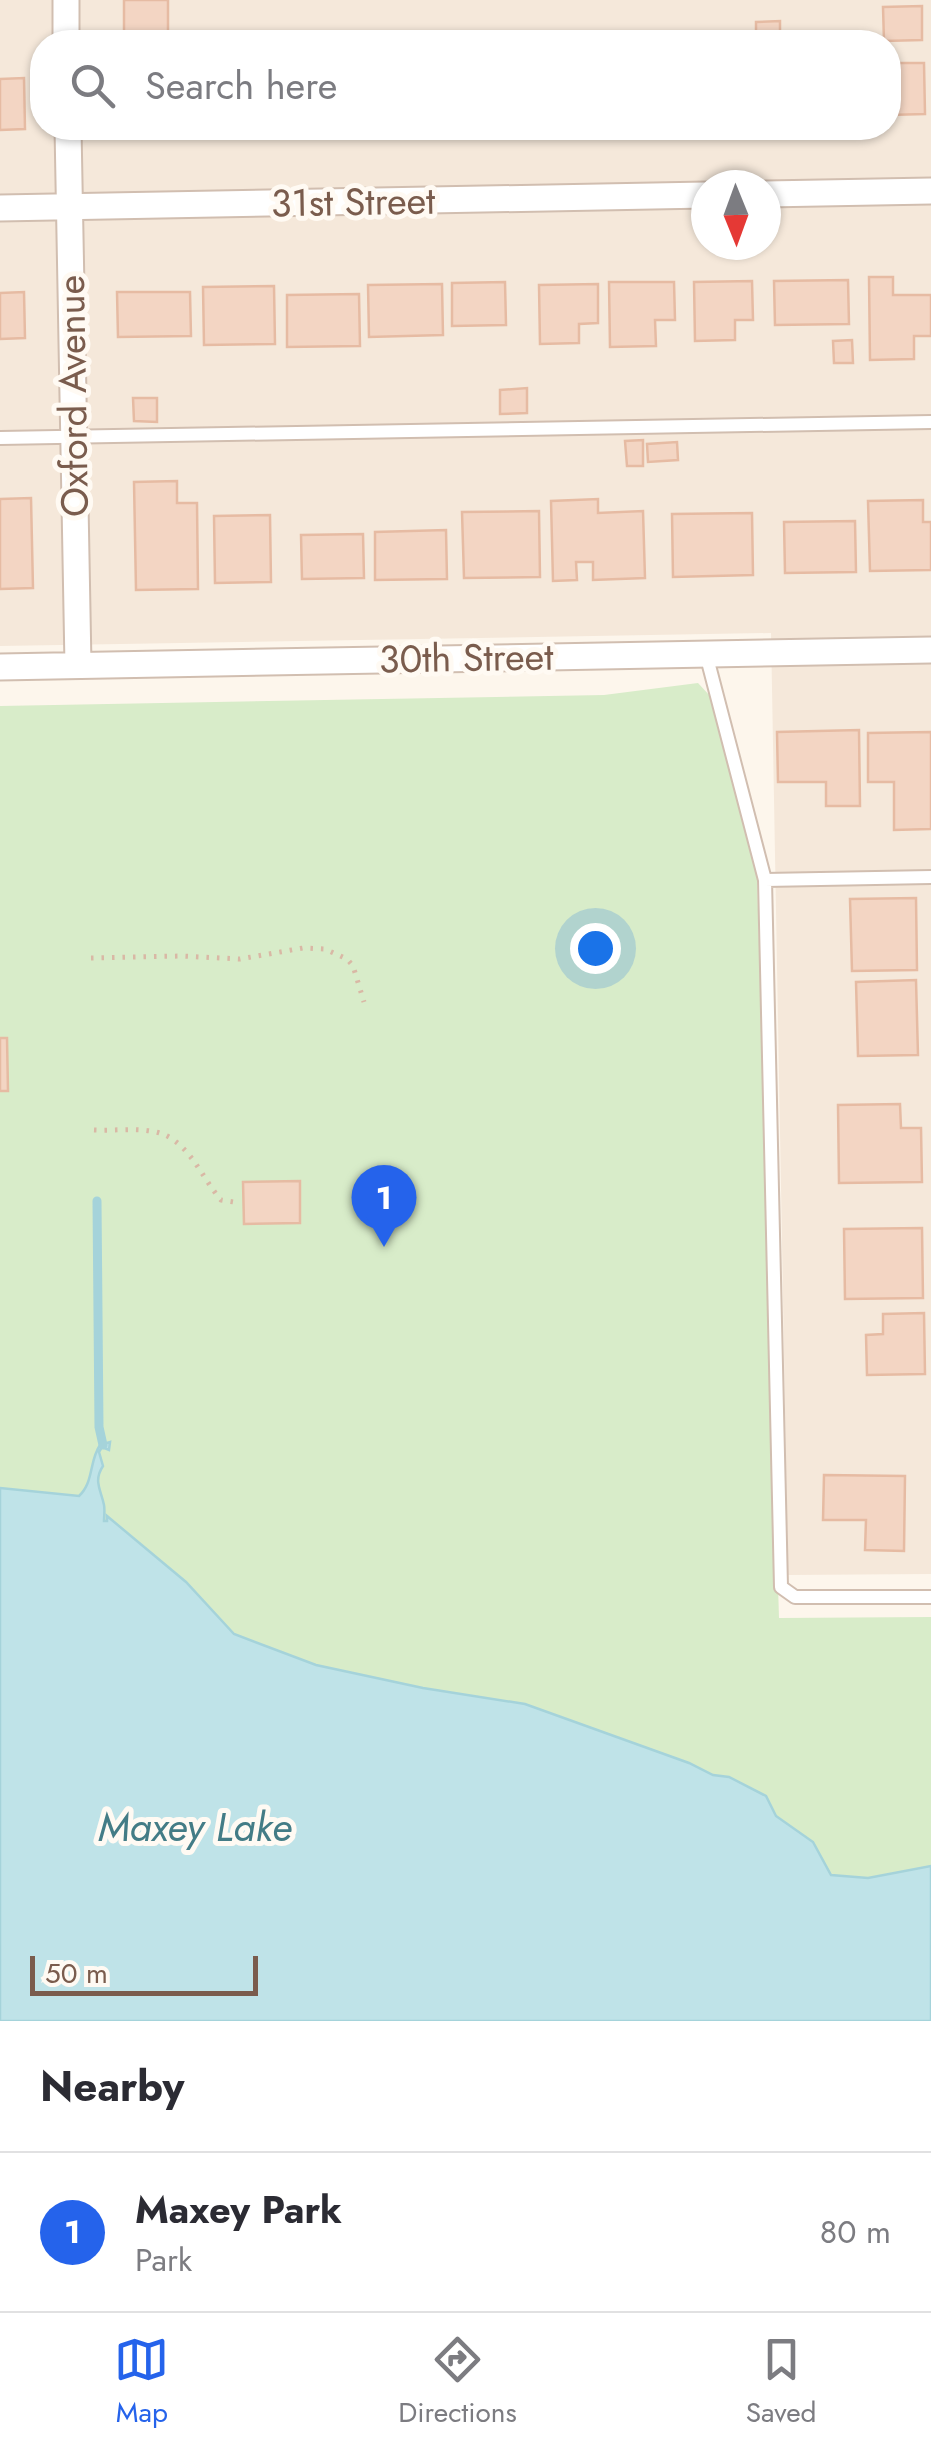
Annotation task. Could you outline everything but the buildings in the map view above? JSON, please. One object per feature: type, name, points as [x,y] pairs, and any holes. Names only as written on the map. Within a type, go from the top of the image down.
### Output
[{"type":"street","points":[[66,0],[66,30]]},
{"type":"street","name":"Oxford Avenue","points":[[68,140],[78,665]]},
{"type":"street","points":[[781,194],[931,192]]},
{"type":"street","name":"31st Street","points":[[0,208],[691,195]]},
{"type":"street","name":"30th Street","points":[[0,666],[931,650]]},
{"type":"lane","points":[[0,438],[931,422]]},
{"type":"lane","points":[[706,654],[765,880],[782,1587],[795,1597],[931,1597]]},
{"type":"lane","points":[[765,880],[931,877]]},
{"type":"path","points":[[91,958],[240,959],[325,948],[353,966],[364,1002]]},
{"type":"path","points":[[94,1130],[165,1134],[185,1150],[221,1200],[240,1204]]},
{"type":"shaded area","points":[[0,0],[931,0],[931,1574],[788,1575],[771,633],[0,646]]},
{"type":"green space","points":[[698,683],[711,697],[757,876],[779,1618],[931,1617],[931,2021],[0,2021],[0,706],[604,695]]},
{"type":"water","name":"Maxey Lake","points":[[110,1442],[109,1450],[102,1447],[99,1452],[103,1466],[98,1481],[104,1521],[107,1516],[186,1582],[234,1634],[316,1665],[525,1704],[713,1775],[729,1777],[766,1796],[776,1816],[813,1842],[831,1875],[868,1878],[931,1866],[931,2021],[0,2021],[0,1488],[79,1496],[100,1445]]},
{"type":"waterway","points":[[97,1201],[99,1427],[103,1445]]},
{"type":"place","name":"Maxey Park","points":[[384,1247]]}]
